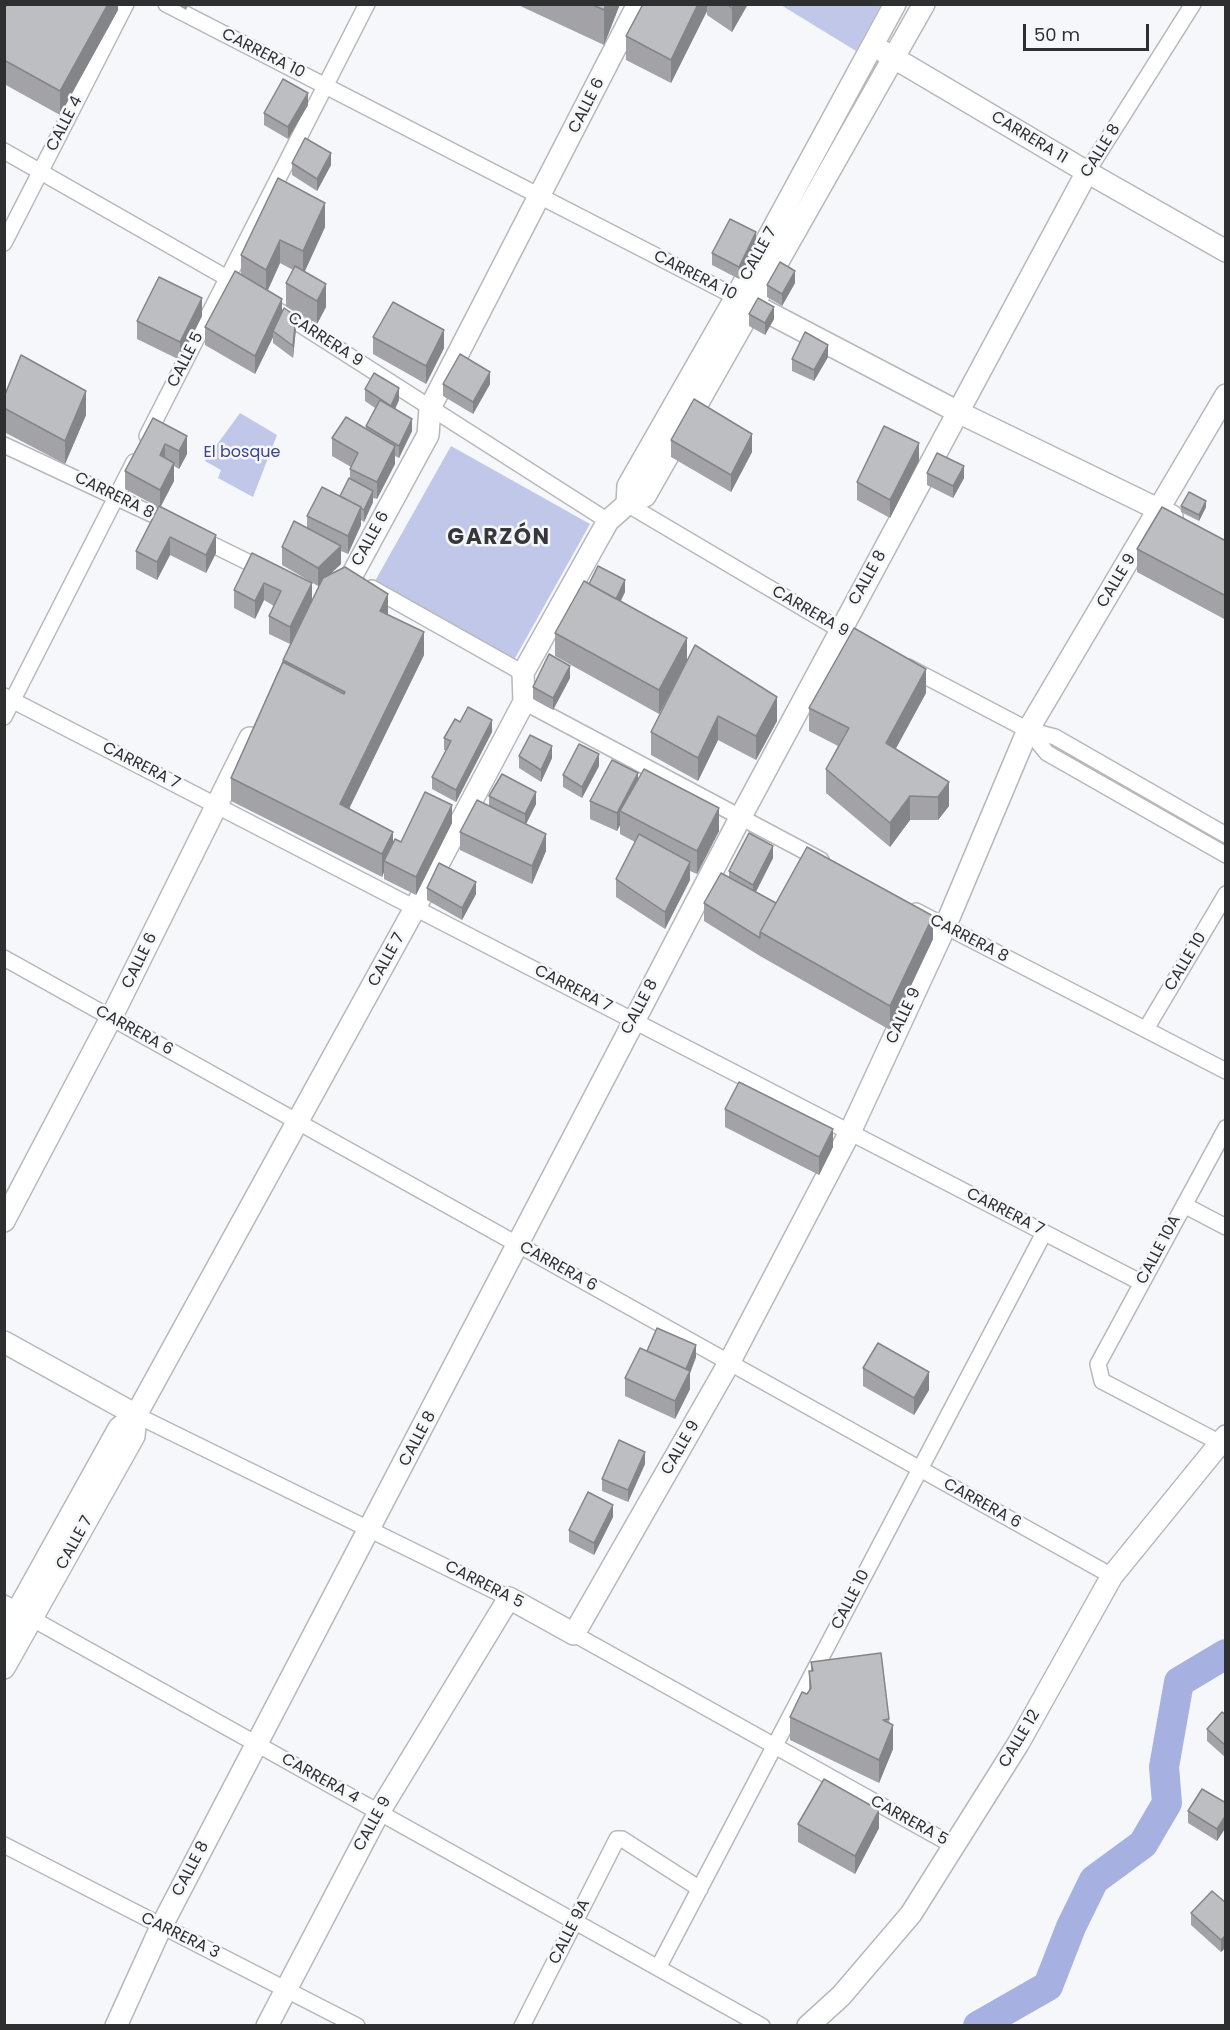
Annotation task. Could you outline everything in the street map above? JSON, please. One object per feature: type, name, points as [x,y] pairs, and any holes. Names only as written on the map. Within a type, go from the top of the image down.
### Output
[{"type":"main road","name":"CALLE 6","points":[[319,598],[351,577],[428,435],[430,408],[638,4]]},
{"type":"main road","name":"CALLE 7","points":[[745,301],[896,4]]},
{"type":"main road","name":"CALLE 7","points":[[627,504],[628,486],[896,58],[916,7]]},
{"type":"main road","name":"CARRERA 11","points":[[873,46],[1226,251]]},
{"type":"main road","name":"CALLE 8","points":[[116,2025],[161,1927],[519,1245],[633,1021],[839,630],[960,413],[1087,172]]},
{"type":"main road","name":"CARRERA 10","points":[[745,301],[960,413],[1160,509],[1188,525]]},
{"type":"main road","name":"CALLE 9","points":[[574,1634],[729,1363],[850,1132],[945,927],[1028,730],[1226,395]]},
{"type":"main road","points":[[523,673],[608,521],[627,504]]},
{"type":"main road","name":"CALLE 7","points":[[4,1635],[119,1428],[136,1415],[415,908],[524,702],[523,673]]},
{"type":"main road","name":"CALLE 6","points":[[4,1221],[111,1018],[258,722]]},
{"type":"main road","name":"CARRERA 5","points":[[4,1342],[136,1415]]},
{"type":"main road","name":"CALLE 12","points":[[808,2025],[841,1996],[911,1914],[1018,1744],[1112,1576],[1225,1442]]},
{"type":"main road","name":"CALLE 9","points":[[267,2025],[379,1812],[509,1598]]},
{"type":"main road","name":"CARRERA 5","points":[[509,1598],[574,1634]]},
{"type":"main road","name":"CALLE 7","points":[[4,1668],[18,1611]]},
{"type":"street","name":"CALLE 4","points":[[4,243],[126,4]]},
{"type":"street","name":"CARRERA 10","points":[[166,4],[745,301]]},
{"type":"street","name":"CALLE 5","points":[[4,717],[9,698],[117,496],[367,4]]},
{"type":"street","name":"CALLE 8","points":[[1087,172],[1193,4]]},
{"type":"street","points":[[4,151],[247,290]]},
{"type":"street","name":"CARRERA 9","points":[[266,303],[608,521]]},
{"type":"street","name":"CARRERA 8","points":[[4,445],[117,496],[276,576]]},
{"type":"street","name":"CARRERA 9","points":[[627,504],[860,641]]},
{"type":"street","points":[[351,577],[523,673]]},
{"type":"street","points":[[892,658],[1028,730],[1055,737],[1226,835]]},
{"type":"street","name":"CARRERA 7","points":[[9,698],[1142,1283]]},
{"type":"street","points":[[524,702],[832,867]]},
{"type":"street","points":[[1028,730],[1047,753],[1226,855]]},
{"type":"street","points":[[1110,789],[1118,774]]},
{"type":"street","points":[[1175,827],[1185,812]]},
{"type":"street","name":"CALLE 10","points":[[1146,1029],[1226,894]]},
{"type":"street","name":"CARRERA 8","points":[[904,905],[1226,1071]]},
{"type":"street","name":"CARRERA 6","points":[[4,958],[1112,1576]]},
{"type":"street","name":"CALLE 10A","points":[[1225,1442],[1102,1381],[1098,1364],[1226,1128]]},
{"type":"street","points":[[1184,1205],[1226,1227]]},
{"type":"street","name":"CALLE 10","points":[[658,1968],[1044,1233]]},
{"type":"street","name":"CARRERA 5","points":[[136,1415],[371,1528],[509,1598]]},
{"type":"street","name":"CARRERA 4","points":[[18,1611],[762,2025]]},
{"type":"street","name":"CARRERA 5","points":[[574,1634],[954,1846]]},
{"type":"street","name":"CALLE 9A","points":[[522,2025],[617,1839],[622,1839],[700,1889]]},
{"type":"street","name":"CARRERA 3","points":[[4,1845],[357,2025]]},
{"type":"green space","points":[[781,5],[881,5],[856,51]]},
{"type":"green space","name":"El bosque","points":[[240,413],[277,435],[253,497],[218,478],[221,470],[205,461]]},
{"type":"green space","points":[[451,446],[590,524],[514,660],[375,581]]},
{"type":"building","points":[[7,4],[108,4],[60,91],[4,60],[4,9]]},
{"type":"building","points":[[591,4],[606,4],[604,10]]},
{"type":"building","points":[[643,4],[698,4],[671,60],[626,36]]},
{"type":"building","points":[[283,79],[308,93],[288,127],[264,113]]},
{"type":"building","points":[[305,138],[331,153],[317,179],[292,163]]},
{"type":"building","points":[[278,178],[325,203],[303,251],[280,240],[266,270],[241,255]]},
{"type":"building","points":[[730,219],[756,232],[739,267],[712,253]]},
{"type":"building","points":[[780,262],[795,271],[782,294],[767,285]]},
{"type":"building","points":[[295,266],[326,284],[317,301],[286,283]]},
{"type":"building","points":[[235,271],[282,299],[255,356],[205,327]]},
{"type":"building","points":[[159,277],[202,298],[180,342],[137,321]]},
{"type":"building","points":[[758,298],[774,307],[765,323],[749,314]]},
{"type":"building","points":[[393,302],[444,330],[426,366],[373,337]]},
{"type":"building","points":[[284,308],[296,316],[293,346],[273,331]]},
{"type":"building","points":[[805,332],[828,345],[814,370],[792,359]]},
{"type":"building","points":[[460,354],[490,372],[473,402],[443,384]]},
{"type":"building","points":[[21,355],[86,391],[65,441],[4,408],[4,397]]},
{"type":"building","points":[[374,373],[399,388],[391,406],[365,389]]},
{"type":"building","points":[[694,399],[752,434],[731,475],[671,440]]},
{"type":"building","points":[[380,400],[412,419],[399,446],[366,426]]},
{"type":"building","points":[[346,417],[395,446],[377,482],[350,469],[358,453],[332,438]]},
{"type":"building","points":[[153,418],[187,436],[179,451],[165,444],[160,455],[174,463],[160,490],[125,471]]},
{"type":"building","points":[[884,426],[919,443],[890,500],[857,482]]},
{"type":"building","points":[[937,453],[964,466],[953,486],[927,473]]},
{"type":"building","points":[[349,478],[373,491],[364,510],[340,496]]},
{"type":"building","points":[[322,487],[361,507],[348,536],[307,516]]},
{"type":"building","points":[[1189,492],[1206,501],[1199,515],[1181,506]]},
{"type":"building","points":[[159,506],[216,535],[206,555],[170,537],[157,562],[136,551]]},
{"type":"building","points":[[1162,507],[1226,541],[1226,596],[1137,549]]},
{"type":"building","points":[[294,521],[341,546],[318,568],[282,547]]},
{"type":"building","points":[[252,553],[312,583],[290,627],[269,616],[281,591],[264,583],[255,601],[234,590]]},
{"type":"building","points":[[598,566],[625,580],[616,599],[589,584]]},
{"type":"building","points":[[345,567],[388,594],[380,611],[424,632],[340,804],[393,832],[382,854],[231,778],[283,662],[344,694],[345,692],[283,660],[323,578]]},
{"type":"building","points":[[584,581],[687,638],[659,690],[555,633]]},
{"type":"building","points":[[854,628],[926,669],[886,743],[949,782],[938,797],[910,796],[890,823],[826,769],[849,728],[809,708]]},
{"type":"building","points":[[695,645],[777,697],[756,736],[718,716],[698,758],[651,732]]},
{"type":"building","points":[[549,654],[570,666],[553,698],[533,687]]},
{"type":"building","points":[[468,707],[492,720],[456,790],[432,777],[451,741],[444,738],[455,719],[460,722]]},
{"type":"building","points":[[530,735],[552,746],[541,770],[519,756]]},
{"type":"building","points":[[579,744],[599,754],[582,787],[563,775]]},
{"type":"building","points":[[612,760],[638,773],[617,813],[590,801]]},
{"type":"building","points":[[644,769],[719,808],[697,851],[620,811]]},
{"type":"building","points":[[502,774],[536,792],[525,814],[489,796]]},
{"type":"building","points":[[425,792],[452,805],[416,877],[384,861],[395,839],[401,842]]},
{"type":"building","points":[[477,800],[546,834],[532,866],[460,832]]},
{"type":"building","points":[[749,833],[773,846],[753,885],[729,871]]},
{"type":"building","points":[[639,834],[690,862],[665,912],[616,879]]},
{"type":"building","points":[[807,847],[933,916],[890,1006],[760,932]]},
{"type":"building","points":[[439,863],[476,882],[462,908],[427,888]]},
{"type":"building","points":[[721,873],[776,903],[760,932],[760,938],[704,903]]},
{"type":"building","points":[[739,1082],[833,1129],[819,1157],[725,1109]]},
{"type":"building","points":[[657,1328],[696,1345],[686,1369],[647,1351]]},
{"type":"building","points":[[878,1343],[929,1372],[914,1398],[863,1368]]},
{"type":"building","points":[[640,1348],[690,1371],[675,1401],[625,1378]]},
{"type":"building","points":[[619,1440],[645,1452],[628,1490],[602,1479]]},
{"type":"building","points":[[588,1492],[613,1505],[594,1543],[569,1530]]},
{"type":"building","points":[[881,1653],[889,1719],[883,1720],[893,1725],[879,1760],[790,1717],[802,1692],[807,1694],[811,1688],[809,1671],[813,1671],[811,1662]]},
{"type":"building","points":[[1222,1712],[1226,1715],[1226,1746],[1207,1729]]},
{"type":"building","points":[[824,1779],[879,1810],[855,1856],[798,1824]]},
{"type":"building","points":[[1202,1789],[1226,1803],[1226,1815],[1217,1829],[1188,1811]]},
{"type":"building","points":[[1212,1891],[1226,1903],[1226,1935],[1221,1940],[1191,1913]]},
{"type":"waterway","points":[[978,2026],[1048,1986],[1071,1927],[1094,1880],[1143,1844],[1167,1803],[1164,1767],[1179,1682],[1226,1654]]},
{"type":"district","name":"GARZÓN","points":[[499,538]]}]
